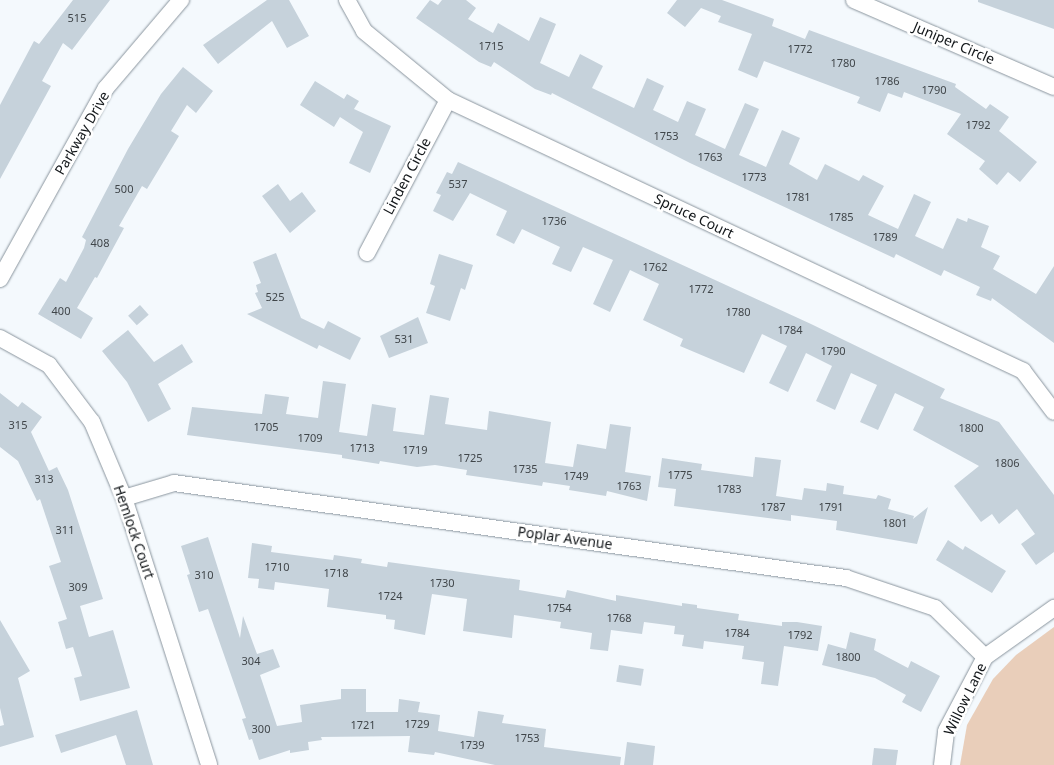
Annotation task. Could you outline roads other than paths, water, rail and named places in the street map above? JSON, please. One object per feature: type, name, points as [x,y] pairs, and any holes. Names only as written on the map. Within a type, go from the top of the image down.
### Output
[{"type":"street","name":"Parkway Drive","points":[[0,278],[106,88],[181,0]]},
{"type":"street","name":"Spruce Court","points":[[347,0],[364,31],[448,100],[1023,371],[1054,412]]},
{"type":"street","name":"Juniper Circle","points":[[854,0],[1054,87]]},
{"type":"street","name":"Linden Circle","points":[[367,253],[448,100]]},
{"type":"street","name":"Hemlock Court","points":[[0,338],[49,365],[92,422],[124,498],[209,765]]},
{"type":"street","name":"Poplar Avenue","points":[[124,498],[174,483],[846,578],[935,608],[985,657]]},
{"type":"street","name":"Willow Lane","points":[[942,765],[946,730],[985,657],[1054,608]]}]
